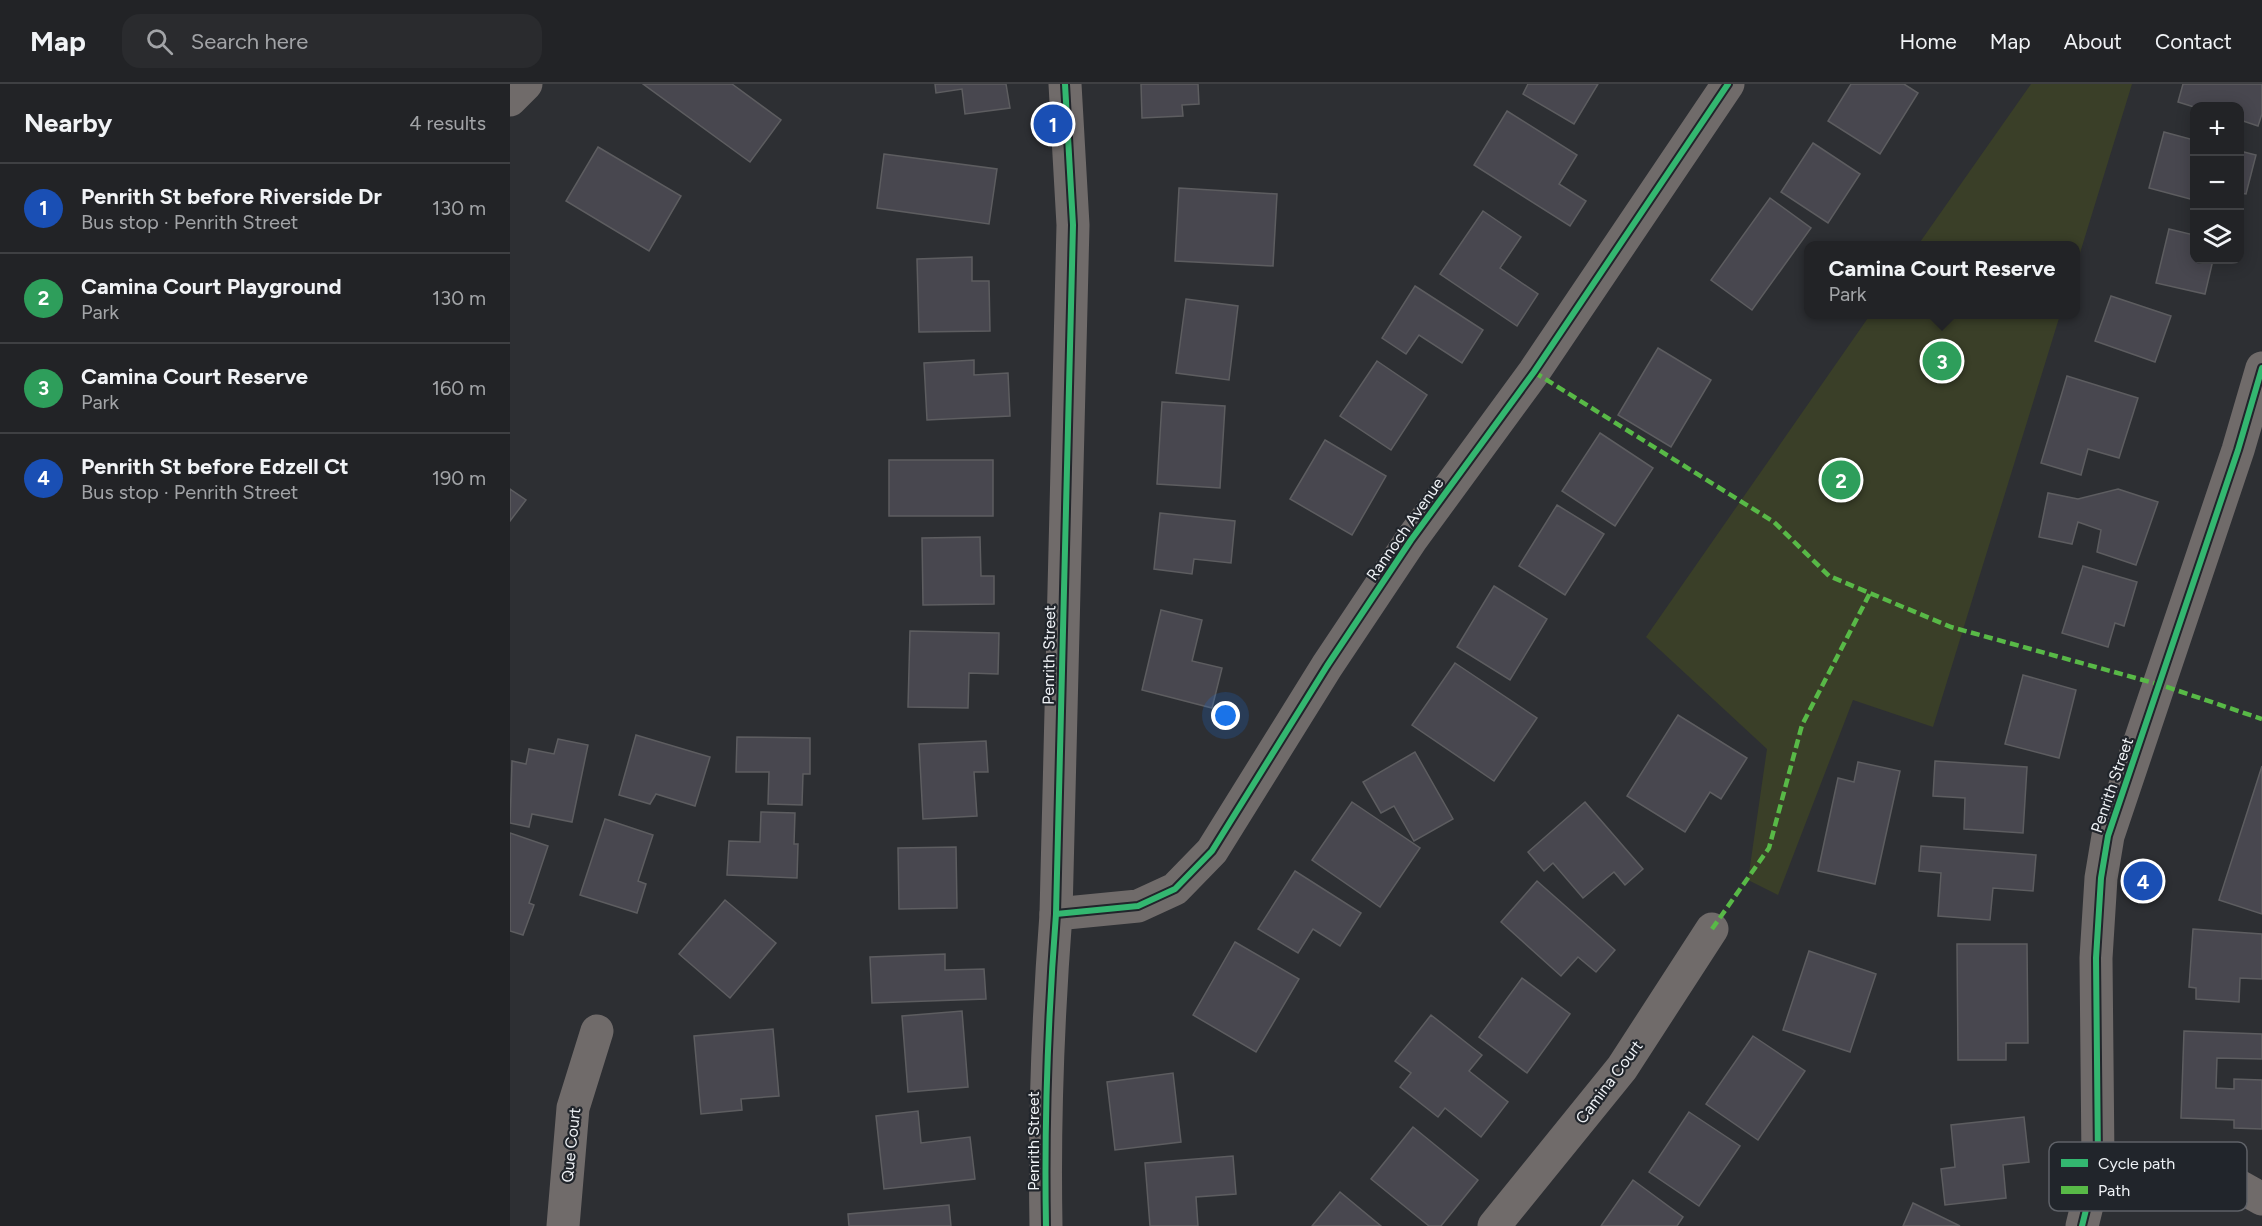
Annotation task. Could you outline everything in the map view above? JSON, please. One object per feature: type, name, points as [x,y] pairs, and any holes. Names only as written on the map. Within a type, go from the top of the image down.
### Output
[{"type":"street","points":[[510,100],[526,84]]},
{"type":"street","name":"Penrith Street","points":[[1046,1226],[1045,1134],[1056,914],[1072,225],[1065,84]]},
{"type":"street","name":"Rannoch Avenue","points":[[1056,914],[1138,906],[1175,889],[1212,851],[1327,666],[1411,540],[1534,372],[1728,84]]},
{"type":"street","name":"Penrith Street","points":[[2098,1142],[2096,958],[2101,878],[2108,836],[2238,450],[2262,368]]},
{"type":"street","name":"Camina Court","points":[[1494,1226],[1622,1068],[1712,929]]},
{"type":"street","name":"Que Court","points":[[563,1226],[573,1108],[597,1031]]},
{"type":"street","points":[[2247,1190],[2262,1198]]},
{"type":"street","name":"Penrith Street","points":[[2082,1226],[2086,1211]]},
{"type":"green space","points":[[2031,84],[2132,84],[2080,253],[2080,241],[1921,241]]},
{"type":"green space","points":[[1867,319],[2059,319],[1933,727],[1853,700],[1778,895],[1748,880],[1767,749],[1646,637]]},
{"type":"building","points":[[643,84],[732,84],[781,120],[750,162]]},
{"type":"building","points":[[935,84],[1006,84],[1010,108],[965,114],[962,89],[936,93]]},
{"type":"building","points":[[1141,84],[1198,84],[1199,104],[1182,105],[1183,116],[1142,118]]},
{"type":"building","points":[[1528,84],[1598,84],[1574,124],[1523,94]]},
{"type":"building","points":[[1851,84],[1904,84],[1918,93],[1880,154],[1828,121]]},
{"type":"building","points":[[2183,84],[2262,84],[2262,114],[2258,126],[2244,121],[2244,102],[2190,102],[2190,106],[2178,102]]},
{"type":"building","points":[[1507,111],[1577,155],[1559,184],[1586,201],[1570,226],[1474,165]]},
{"type":"building","points":[[2164,132],[2190,139],[2190,199],[2149,188]]},
{"type":"building","points":[[1813,143],[1860,174],[1828,223],[1781,192]]},
{"type":"building","points":[[598,147],[681,196],[649,251],[566,201]]},
{"type":"building","points":[[2244,152],[2256,155],[2246,194],[2244,194]]},
{"type":"building","points":[[884,154],[997,169],[989,224],[877,208]]},
{"type":"building","points":[[1179,188],[1277,194],[1273,266],[1175,261]]},
{"type":"building","points":[[1770,198],[1811,228],[1752,310],[1711,280]]},
{"type":"building","points":[[1483,211],[1521,237],[1500,268],[1538,294],[1517,326],[1440,274]]},
{"type":"building","points":[[2169,229],[2190,234],[2190,264],[2212,264],[2205,294],[2156,283]]},
{"type":"building","points":[[972,257],[972,281],[989,281],[990,331],[919,332],[917,259]]},
{"type":"building","points":[[1415,286],[1483,330],[1462,363],[1419,335],[1406,354],[1382,338]]},
{"type":"building","points":[[2111,296],[2171,316],[2155,362],[2095,341]]},
{"type":"building","points":[[1186,299],[1238,306],[1229,380],[1176,373]]},
{"type":"building","points":[[1658,348],[1711,380],[1671,447],[1618,415]]},
{"type":"building","points":[[974,360],[974,375],[1008,373],[1010,416],[927,420],[924,363]]},
{"type":"building","points":[[1377,361],[1427,395],[1391,450],[1340,416]]},
{"type":"building","points":[[2067,376],[2138,398],[2119,458],[2088,449],[2081,475],[2041,463]]},
{"type":"building","points":[[1162,402],[1225,406],[1220,488],[1157,484]]},
{"type":"building","points":[[1600,433],[1653,468],[1615,526],[1562,491]]},
{"type":"building","points":[[1325,440],[1386,476],[1352,535],[1290,499]]},
{"type":"building","points":[[889,460],[993,460],[993,516],[889,516]]},
{"type":"building","points":[[510,489],[526,500],[510,521]]},
{"type":"building","points":[[2118,489],[2158,502],[2136,565],[2097,552],[2101,530],[2078,522],[2072,544],[2039,537],[2048,493],[2078,499]]},
{"type":"building","points":[[1557,505],[1604,534],[1565,595],[1519,566]]},
{"type":"building","points":[[1160,513],[1235,521],[1231,563],[1194,559],[1192,574],[1154,569]]},
{"type":"building","points":[[980,537],[981,576],[994,576],[994,604],[923,605],[922,538]]},
{"type":"building","points":[[2083,566],[2137,582],[2124,626],[2115,623],[2108,647],[2062,633]]},
{"type":"building","points":[[1494,586],[1547,619],[1510,680],[1457,647]]},
{"type":"building","points":[[1161,610],[1202,620],[1192,661],[1222,668],[1212,708],[1142,690]]},
{"type":"building","points":[[910,631],[999,633],[998,674],[969,673],[968,708],[908,707]]},
{"type":"building","points":[[1455,663],[1537,718],[1494,781],[1412,725]]},
{"type":"building","points":[[2023,675],[2076,690],[2059,758],[2005,744]]},
{"type":"building","points":[[1678,715],[1747,758],[1721,799],[1710,792],[1685,832],[1627,796]]},
{"type":"building","points":[[636,735],[710,757],[695,806],[656,794],[650,804],[619,795]]},
{"type":"building","points":[[737,737],[810,738],[810,774],[803,774],[802,805],[768,804],[769,772],[736,772]]},
{"type":"building","points":[[558,739],[588,745],[572,822],[532,814],[529,827],[510,823],[512,761],[526,764],[529,749],[554,754]]},
{"type":"building","points":[[986,741],[988,772],[974,772],[977,816],[923,819],[919,744]]},
{"type":"building","points":[[1415,752],[1453,819],[1414,841],[1394,806],[1381,813],[1363,782]]},
{"type":"building","points":[[1935,761],[2027,767],[2023,833],[1964,829],[1965,798],[1933,796]]},
{"type":"building","points":[[1858,762],[1900,771],[1875,884],[1818,871],[1838,778],[1854,782]]},
{"type":"building","points":[[2262,766],[2262,914],[2219,900]]},
{"type":"building","points":[[1352,802],[1420,848],[1380,907],[1312,860]]},
{"type":"building","points":[[1585,802],[1643,869],[1625,885],[1614,872],[1583,898],[1553,863],[1544,871],[1528,852]]},
{"type":"building","points":[[761,812],[795,813],[794,844],[798,844],[797,878],[727,875],[729,841],[760,842]]},
{"type":"building","points":[[605,819],[653,835],[638,881],[646,884],[637,913],[580,895]]},
{"type":"building","points":[[510,833],[548,846],[529,903],[534,905],[523,935],[510,931]]},
{"type":"building","points":[[1921,846],[2036,855],[2033,891],[1993,888],[1990,920],[1938,916],[1941,873],[1919,871]]},
{"type":"building","points":[[956,847],[957,908],[899,909],[898,848]]},
{"type":"building","points":[[1295,871],[1361,913],[1340,946],[1313,929],[1298,953],[1258,929]]},
{"type":"building","points":[[1537,881],[1615,950],[1596,972],[1578,957],[1561,976],[1501,922]]},
{"type":"building","points":[[725,900],[776,943],[730,998],[679,954]]},
{"type":"building","points":[[2193,929],[2262,934],[2262,979],[2240,978],[2239,1002],[2196,999],[2196,988],[2189,987]]},
{"type":"building","points":[[1235,942],[1299,979],[1256,1052],[1193,1015]]},
{"type":"building","points":[[1957,944],[2027,944],[2028,1043],[2006,1043],[2006,1060],[1958,1060]]},
{"type":"building","points":[[1809,951],[1876,974],[1850,1052],[1783,1030]]},
{"type":"building","points":[[945,954],[945,970],[984,969],[986,999],[872,1003],[870,957]]},
{"type":"building","points":[[1522,978],[1570,1014],[1527,1073],[1479,1037]]},
{"type":"building","points":[[962,1011],[968,1087],[908,1092],[902,1016]]},
{"type":"building","points":[[1431,1015],[1482,1055],[1469,1071],[1508,1102],[1481,1137],[1445,1108],[1438,1117],[1400,1087],[1411,1073],[1395,1061]]},
{"type":"building","points":[[773,1029],[779,1096],[741,1099],[742,1110],[701,1114],[694,1036]]},
{"type":"building","points":[[2184,1031],[2262,1034],[2262,1059],[2217,1058],[2216,1088],[2234,1089],[2234,1079],[2262,1080],[2262,1129],[2234,1128],[2234,1120],[2181,1118]]},
{"type":"building","points":[[1753,1036],[1805,1071],[1758,1140],[1706,1104]]},
{"type":"building","points":[[1173,1073],[1181,1142],[1115,1150],[1107,1082]]},
{"type":"building","points":[[918,1111],[921,1143],[970,1137],[975,1179],[884,1189],[876,1116]]},
{"type":"building","points":[[1689,1112],[1740,1146],[1699,1206],[1649,1172]]},
{"type":"building","points":[[2024,1117],[2029,1162],[2003,1165],[2006,1198],[1945,1205],[1941,1169],[1955,1167],[1951,1125]]},
{"type":"building","points":[[1413,1127],[1478,1180],[1441,1226],[1429,1226],[1371,1179]]},
{"type":"building","points":[[1233,1156],[1236,1194],[1196,1197],[1198,1226],[1150,1226],[1145,1163]]},
{"type":"building","points":[[1633,1180],[1683,1217],[1677,1226],[1601,1226]]},
{"type":"building","points":[[1340,1192],[1381,1226],[1312,1226]]},
{"type":"building","points":[[1913,1203],[1960,1226],[1903,1226]]},
{"type":"building","points":[[949,1205],[951,1226],[849,1226],[848,1214]]},
{"type":"marked path","points":[[1534,372],[1774,522],[1829,576],[1951,627],[2161,685],[2262,719]]},
{"type":"marked path","points":[[1712,929],[1769,848],[1802,725],[1870,593]]},
{"type":"cycle path","points":[[1046,1226],[1046,1109],[1056,914],[1073,225],[1065,84]]},
{"type":"cycle path","points":[[1056,914],[1138,906],[1175,889],[1212,851],[1327,666],[1411,540],[1534,372],[1728,84]]},
{"type":"cycle path","points":[[2098,1142],[2096,958],[2101,878],[2108,836],[2238,450],[2262,368]]},
{"type":"cycle path","points":[[2082,1226],[2086,1211]]},
{"type":"place","name":"Penrith St before Riverside Dr","points":[[1053,124]]},
{"type":"place","name":"Camina Court Reserve","points":[[1942,361]]},
{"type":"place","name":"Camina Court Playground","points":[[1841,480]]},
{"type":"place","name":"Penrith St before Edzell Ct","points":[[2143,881]]}]
